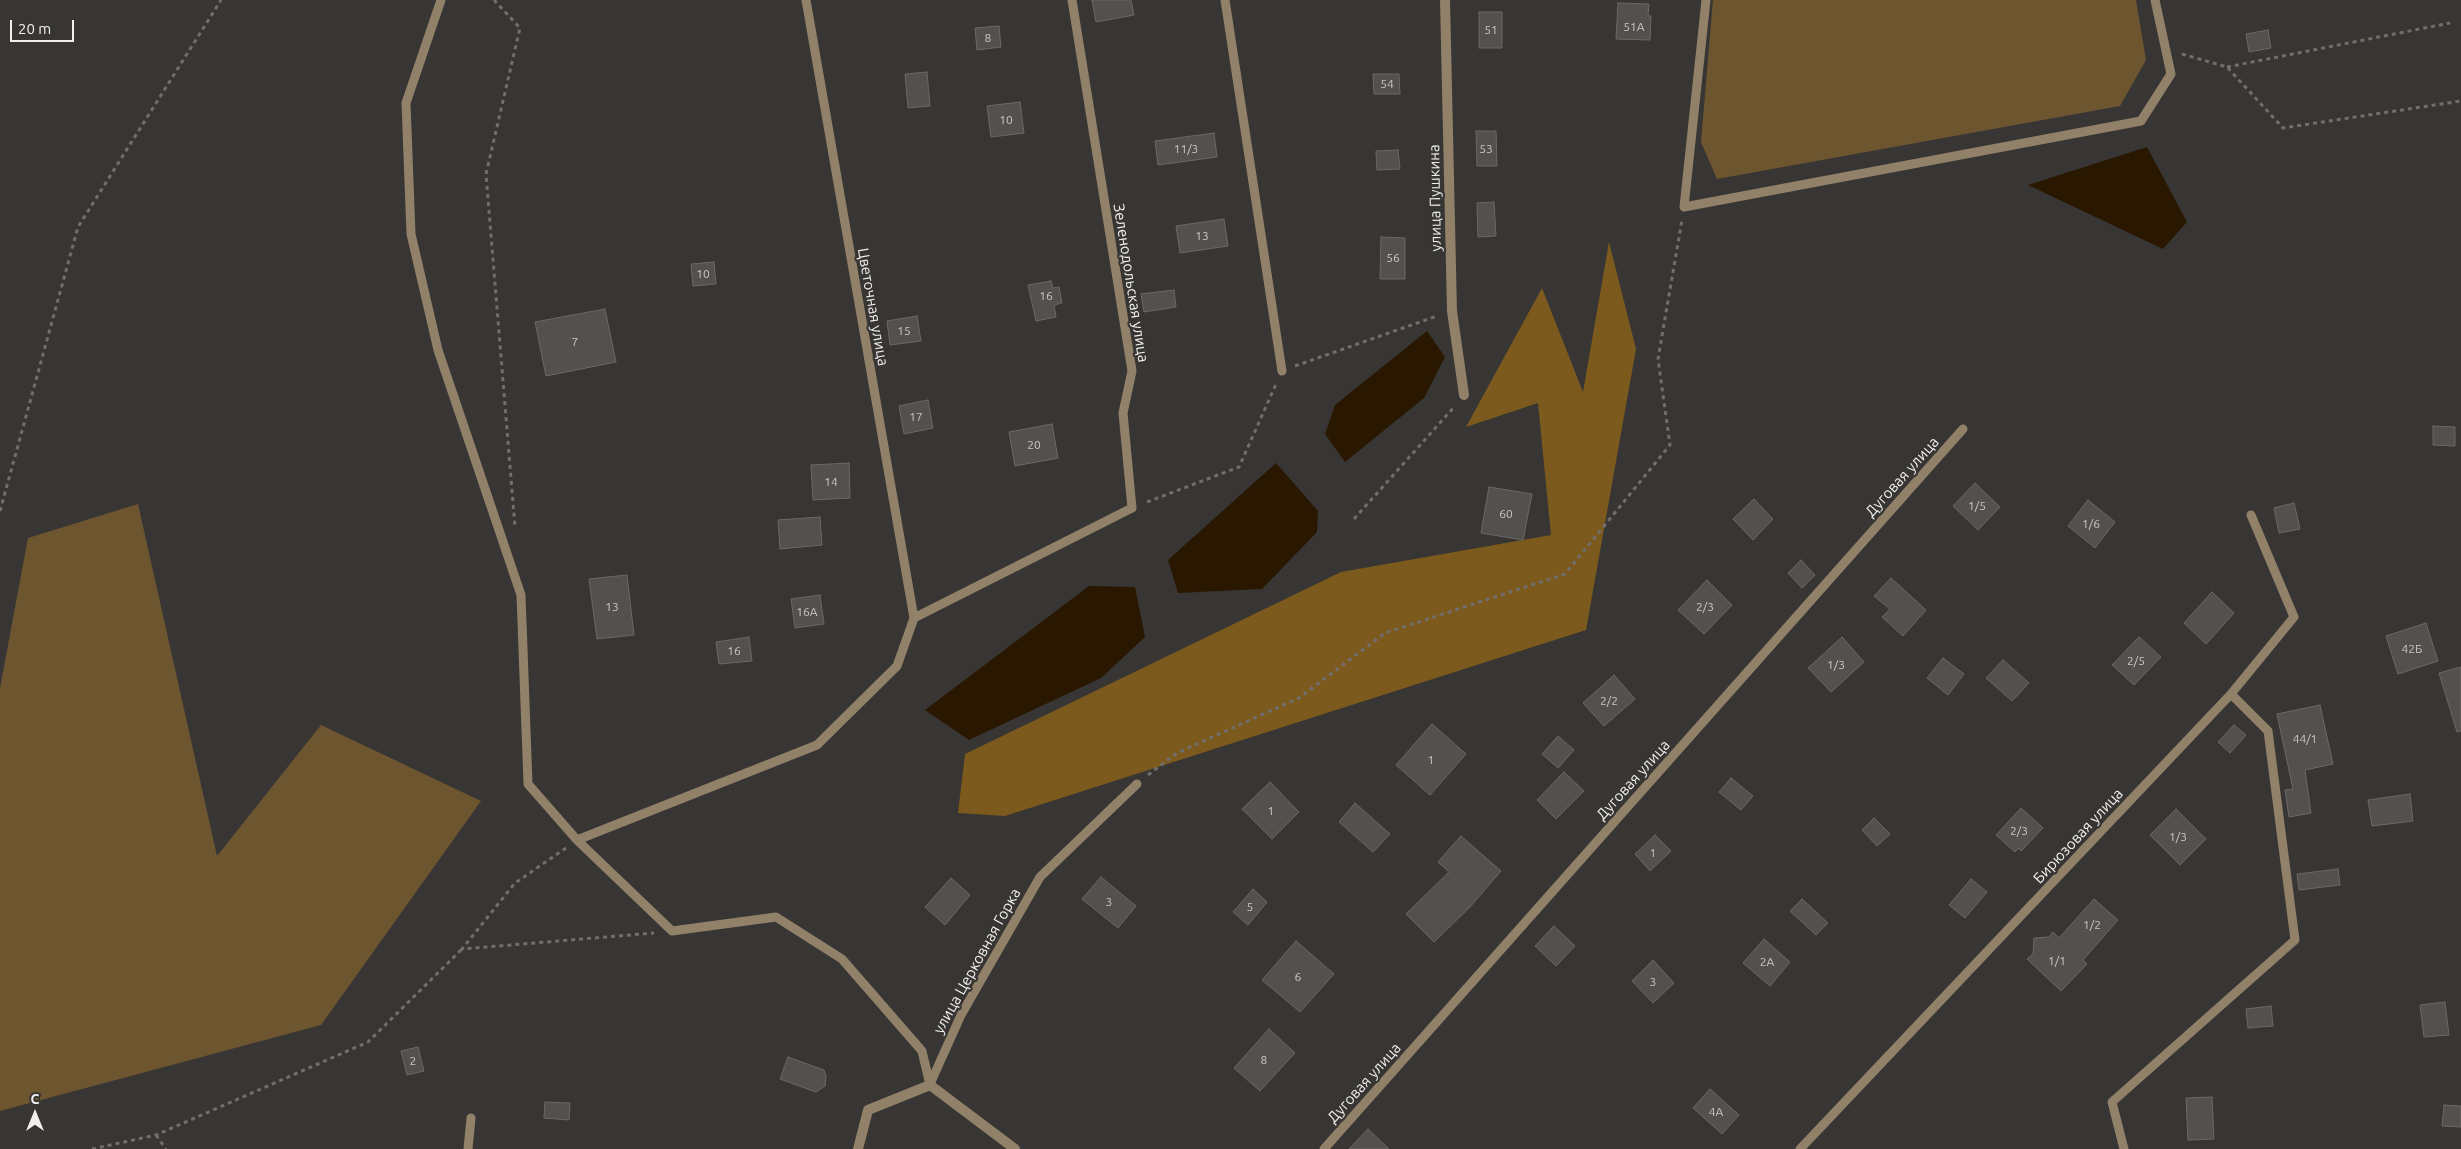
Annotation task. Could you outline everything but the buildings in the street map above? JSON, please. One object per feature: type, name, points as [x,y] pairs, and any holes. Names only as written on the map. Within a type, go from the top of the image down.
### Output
[{"type":"street","name":"улица Пушкина","points":[[1445,0],[1452,311],[1464,395]]},
{"type":"street","points":[[858,1149],[868,1110],[930,1084],[1015,1149]]},
{"type":"lane","points":[[442,0],[406,103],[411,234],[438,350],[521,595],[528,784],[577,840],[672,932],[776,917],[842,959],[922,1051],[930,1084]]},
{"type":"lane","name":"Цветочная улица","points":[[806,0],[914,618]]},
{"type":"lane","name":"Зеленодольская улица","points":[[1072,0],[1132,371],[1123,414],[1132,508]]},
{"type":"lane","points":[[1225,0],[1282,371]]},
{"type":"lane","points":[[1706,0],[1684,207],[2141,121],[2171,74],[2155,0]]},
{"type":"lane","name":"Дуговая улица","points":[[1324,1149],[1963,429]]},
{"type":"lane","points":[[577,840],[816,745],[897,666],[914,618],[1132,508]]},
{"type":"lane","name":"Бирюзовая улица","points":[[1800,1149],[2231,694],[2294,617],[2251,515]]},
{"type":"lane","points":[[2124,1149],[2112,1102],[2295,940],[2268,731],[2231,694]]},
{"type":"lane","name":"улица Церковная Горка","points":[[930,1084],[961,1015],[1040,877],[1137,784]]},
{"type":"lane","points":[[468,1149],[471,1118]]},
{"type":"path","points":[[0,511],[78,228],[221,0]]},
{"type":"path","points":[[494,0],[520,28],[486,174],[516,537]]},
{"type":"path","points":[[2165,49],[2227,67],[2450,24]]},
{"type":"path","points":[[2227,67],[2283,128],[2461,101]]},
{"type":"path","points":[[1137,784],[1177,753],[1299,698],[1385,633],[1565,574],[1670,445],[1658,359],[1684,207]]},
{"type":"path","points":[[1132,508],[1239,466],[1282,371],[1452,311]]},
{"type":"path","points":[[1354,519],[1464,395]]},
{"type":"path","points":[[92,1149],[156,1136],[368,1042],[462,949],[515,883],[577,840]]},
{"type":"path","points":[[462,949],[672,932]]},
{"type":"path","points":[[156,1136],[166,1149]]},
{"type":"shaded area","points":[[1713,0],[2136,0],[2146,60],[2120,106],[1717,179],[1701,142]]},
{"type":"shaded area","points":[[2147,147],[2187,222],[2163,249],[2028,185]]},
{"type":"shaded area","points":[[1609,242],[1636,349],[1586,630],[1005,816],[958,813],[965,754],[1341,572],[1551,535],[1538,403],[1466,427],[1542,288],[1583,392]]},
{"type":"shaded area","points":[[1427,331],[1445,357],[1424,398],[1345,462],[1325,434],[1335,405]]},
{"type":"shaded area","points":[[1276,463],[1318,511],[1317,532],[1262,589],[1178,593],[1168,560]]},
{"type":"shaded area","points":[[138,504],[217,856],[321,725],[481,801],[321,1025],[0,1111],[0,688],[28,538]]},
{"type":"shaded area","points":[[1089,586],[1135,587],[1145,637],[1101,678],[969,740],[925,710]]}]
